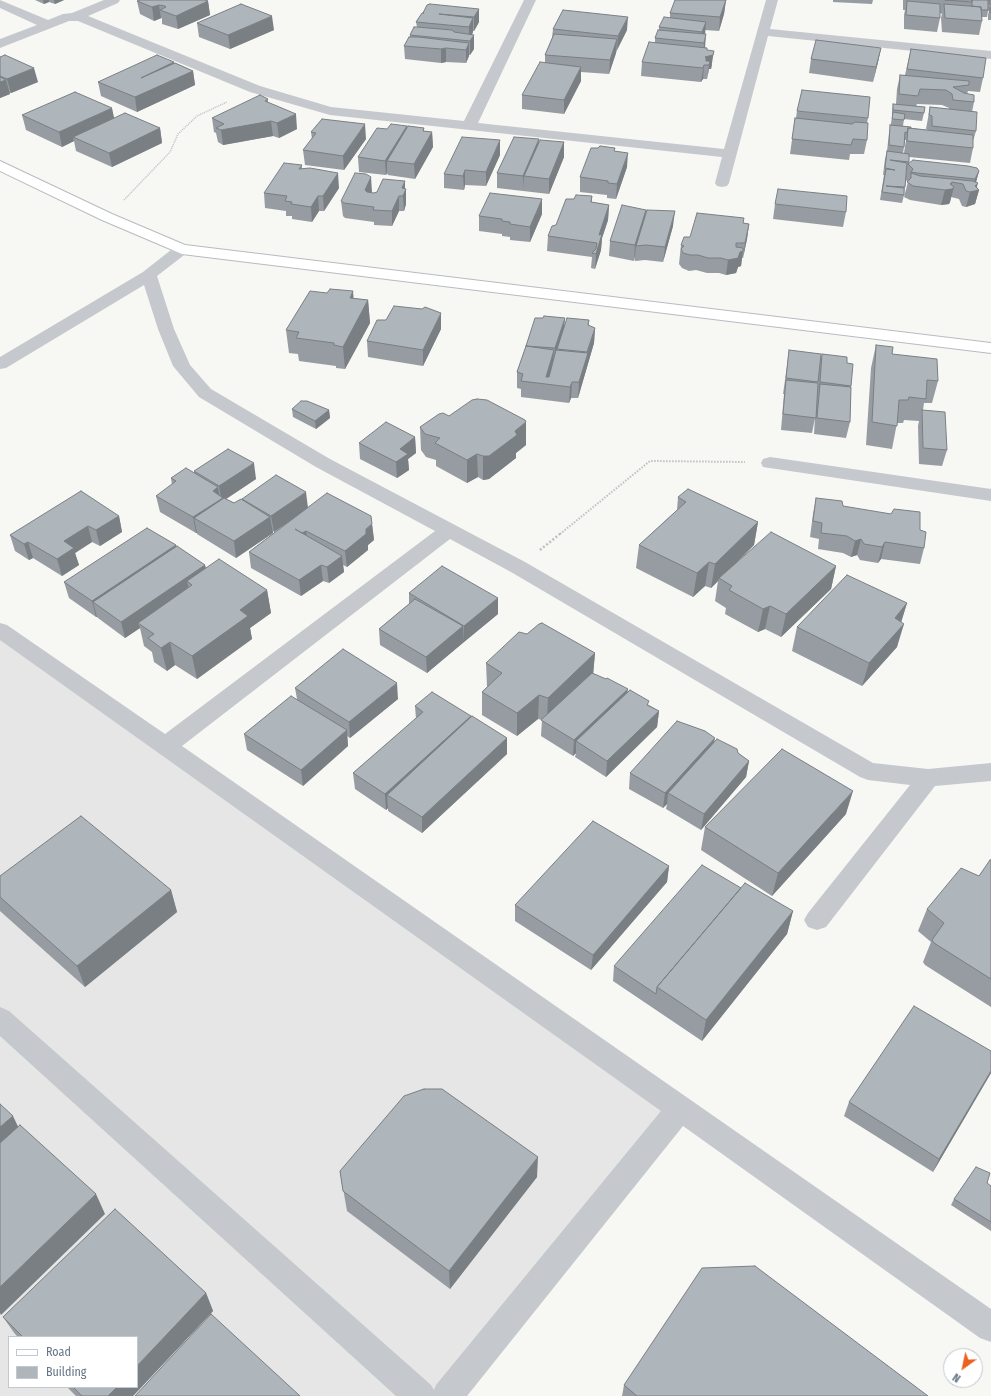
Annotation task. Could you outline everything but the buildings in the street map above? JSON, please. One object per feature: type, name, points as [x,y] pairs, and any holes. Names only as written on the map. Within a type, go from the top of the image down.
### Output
[{"type":"street","points":[[74,17],[114,0]]},
{"type":"street","points":[[469,126],[530,0]]},
{"type":"street","points":[[722,183],[772,0]]},
{"type":"street","points":[[0,4],[49,24]]},
{"type":"street","points":[[0,44],[67,17],[74,17],[87,20],[255,88],[330,111],[730,154]]},
{"type":"street","points":[[763,32],[991,55]]},
{"type":"street","points":[[0,165],[107,217],[182,249],[991,348]]},
{"type":"street","points":[[0,364],[149,275],[182,249]]},
{"type":"street","points":[[149,275],[166,329],[182,366],[205,393],[323,463],[518,567],[868,771],[928,778],[991,772]]},
{"type":"street","points":[[770,462],[991,495]]},
{"type":"street","points":[[166,746],[449,530]]},
{"type":"street","points":[[0,630],[991,1326]]},
{"type":"street","points":[[817,920],[928,778]]},
{"type":"street","points":[[0,1019],[420,1396]]},
{"type":"street","points":[[447,1396],[680,1108]]},
{"type":"path","points":[[107,217],[170,152],[178,134],[197,116],[255,88]]},
{"type":"path","points":[[518,567],[650,461],[770,462]]},
{"type":"shaded area","points":[[0,630],[680,1108],[447,1396],[0,1396]]}]
